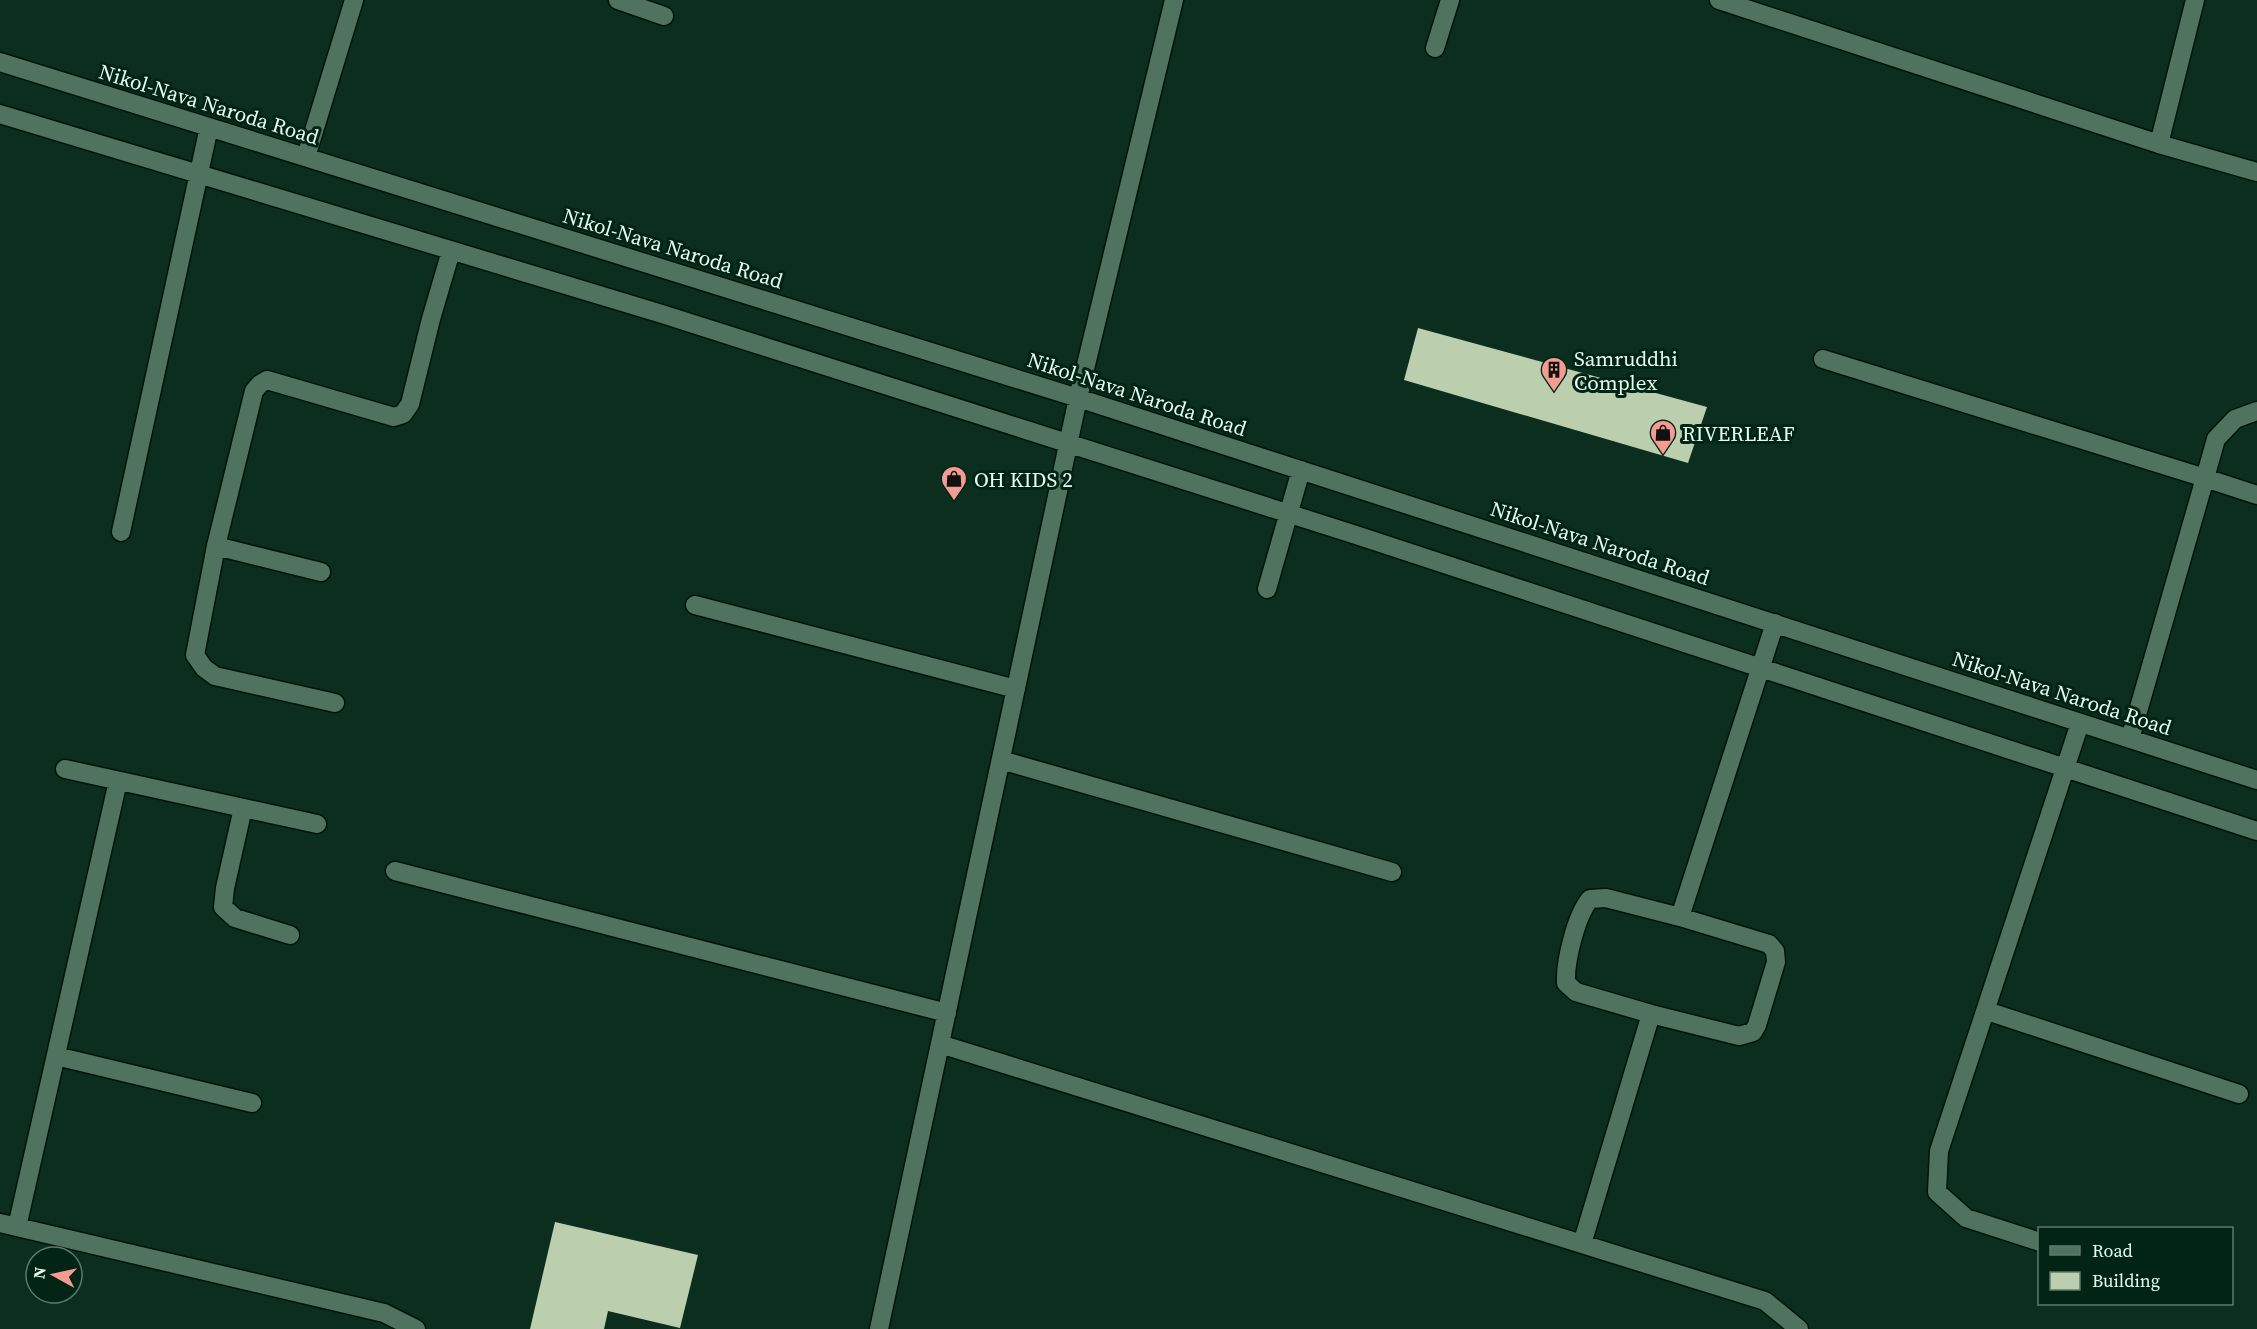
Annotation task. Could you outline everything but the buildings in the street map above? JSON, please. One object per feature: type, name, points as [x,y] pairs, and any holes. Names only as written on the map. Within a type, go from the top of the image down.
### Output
[{"type":"street","points":[[306,157],[354,0]]},
{"type":"street","points":[[618,0],[664,16]]},
{"type":"street","points":[[879,1329],[1078,398],[1174,0]]},
{"type":"street","points":[[1435,48],[1450,0]]},
{"type":"street","points":[[1719,0],[2159,144],[2257,172]]},
{"type":"street","points":[[2159,144],[2195,0]]},
{"type":"street","name":"Nikol-Nava Naroda Road","points":[[0,62],[1078,398],[2257,780]]},
{"type":"street","points":[[0,114],[662,314],[1289,514],[2257,831]]},
{"type":"street","points":[[121,532],[208,127]]},
{"type":"street","points":[[335,703],[215,676],[204,668],[195,655],[216,546],[254,391],[267,380],[394,417],[403,414],[410,404],[451,250]]},
{"type":"street","points":[[1823,359],[2257,495]]},
{"type":"street","points":[[2130,739],[2216,439],[2235,418],[2257,411]]},
{"type":"street","points":[[1267,589],[1301,470]]},
{"type":"street","points":[[216,546],[321,572]]},
{"type":"street","points":[[695,605],[1016,689]]},
{"type":"street","points":[[1680,917],[1776,624]]},
{"type":"street","points":[[2038,1241],[1966,1218],[1937,1192],[1940,1151],[2080,723]]},
{"type":"street","points":[[1001,760],[1392,872]]},
{"type":"street","points":[[64,769],[317,824]]},
{"type":"street","points":[[118,781],[56,1056],[9,1225],[384,1313],[416,1329]]},
{"type":"street","points":[[243,808],[225,888],[223,907],[235,918],[290,934]]},
{"type":"street","points":[[395,872],[947,1013]]},
{"type":"street","points":[[1606,898],[1680,917],[1769,944],[1775,951],[1776,962],[1753,1032],[1739,1036],[1651,1014],[1576,992],[1566,983],[1565,969],[1583,908],[1590,899],[1606,898]]},
{"type":"street","points":[[1987,1011],[2240,1094]]},
{"type":"street","points":[[1582,1244],[1651,1014]]},
{"type":"street","points":[[940,1044],[1765,1301],[1799,1329]]},
{"type":"street","points":[[56,1056],[252,1103]]},
{"type":"place","name":"Samruddhi Complex","points":[[1554,393]]},
{"type":"place","name":"RIVERLEAF","points":[[1663,456]]},
{"type":"place","name":"OH KIDS 2","points":[[954,502]]}]
